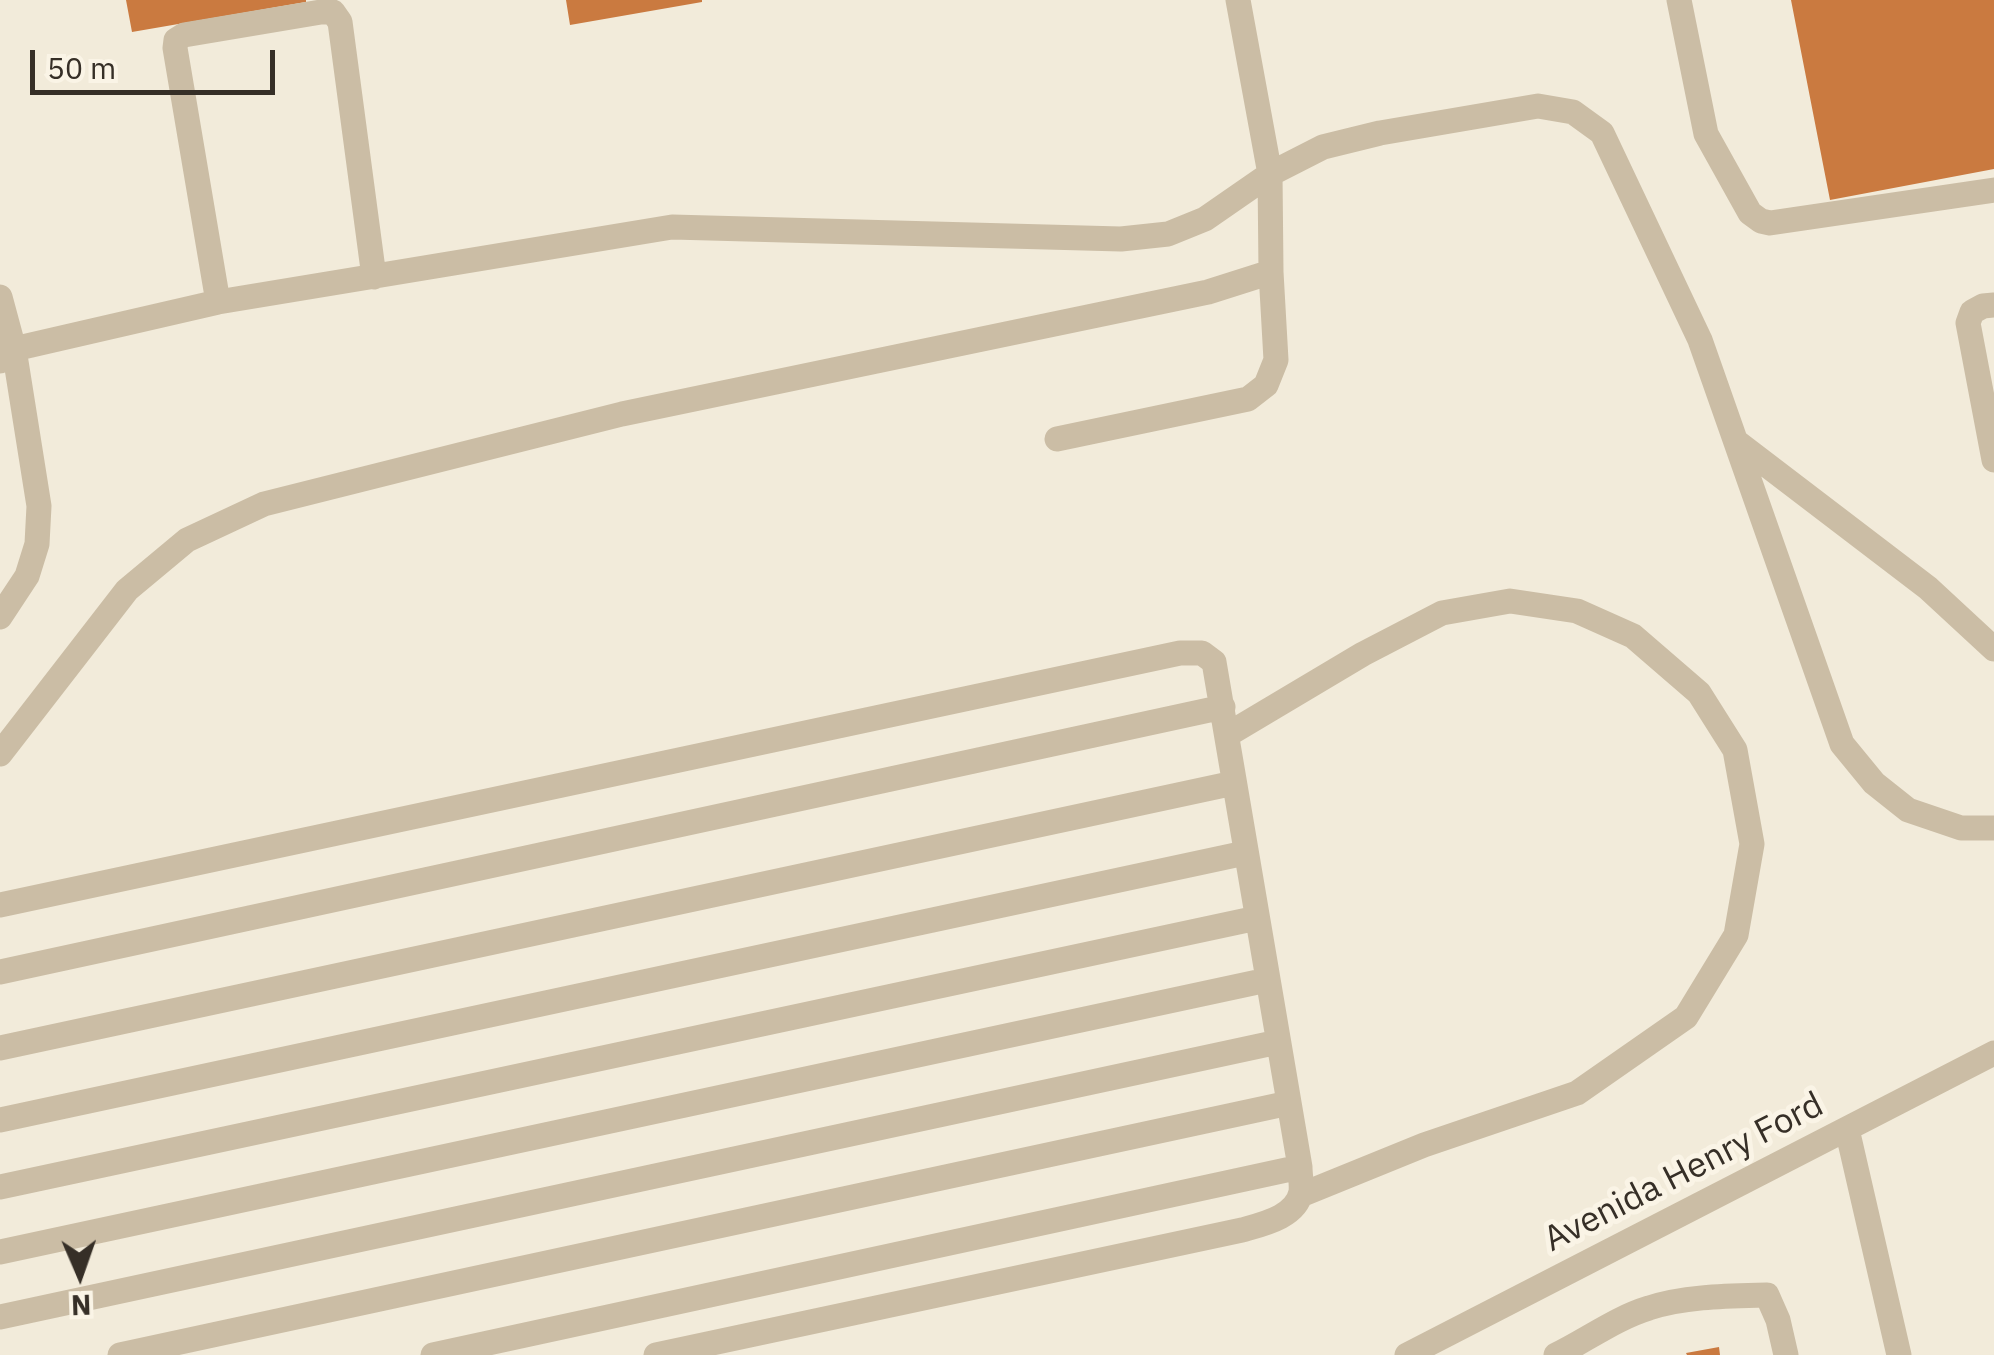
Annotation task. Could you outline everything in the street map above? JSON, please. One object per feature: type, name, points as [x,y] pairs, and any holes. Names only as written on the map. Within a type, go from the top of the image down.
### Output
[{"type":"street","points":[[1057,439],[1248,400],[1266,385],[1276,360],[1270,272],[1270,174],[1238,0]]},
{"type":"street","points":[[1679,0],[1706,134],[1750,213],[1762,221],[1770,223],[1994,190]]},
{"type":"street","points":[[218,302],[176,40],[321,12],[333,12],[340,22],[374,277]]},
{"type":"street","points":[[7,355],[218,302],[672,226],[1121,239],[1168,234],[1205,219],[1270,174],[1323,147],[1380,133],[1538,106],[1573,112],[1602,133],[1700,340],[1842,744],[1874,783],[1908,810],[1961,828],[1994,828]]},
{"type":"street","points":[[0,754],[127,590],[188,540],[264,504],[622,414],[1208,292],[1270,272]]},
{"type":"street","points":[[0,297],[7,355],[38,506],[37,544],[27,576],[0,617]]},
{"type":"street","points":[[1983,308],[1968,323],[1994,453]]},
{"type":"street","points":[[1738,443],[1928,588],[1994,649]]},
{"type":"street","points":[[656,1355],[1273,1221],[1290,1210],[1301,1195],[1424,1145],[1576,1093],[1686,1017],[1736,935],[1752,844],[1736,750],[1700,693],[1634,636],[1577,611],[1510,601],[1442,613],[1227,735]]},
{"type":"street","points":[[0,905],[1180,653],[1202,653],[1214,662],[1223,706],[1300,1167],[1301,1195]]},
{"type":"street","points":[[0,972],[1223,706]]},
{"type":"street","points":[[0,1048],[1234,783]]},
{"type":"street","points":[[0,1120],[1246,854]]},
{"type":"street","points":[[0,1186],[1256,918]]},
{"type":"street","points":[[0,1252],[1268,980]]},
{"type":"street","points":[[0,1317],[1278,1042]]},
{"type":"street","name":"Avenida Henry Ford","points":[[1407,1355],[1994,1054]]},
{"type":"street","points":[[120,1355],[1289,1103]]},
{"type":"street","points":[[1847,1129],[1899,1355]]},
{"type":"street","points":[[433,1355],[1300,1167]]},
{"type":"street","points":[[1556,1355],[1650,1307],[1717,1296],[1768,1295],[1786,1355]]},
{"type":"building","points":[[126,0],[306,0],[306,2],[132,32]]},
{"type":"building","points":[[566,0],[702,0],[702,2],[570,25]]},
{"type":"building","points":[[1791,0],[1994,0],[1994,169],[1830,200]]},
{"type":"building","points":[[1719,1347],[1720,1355],[1686,1353]]}]
